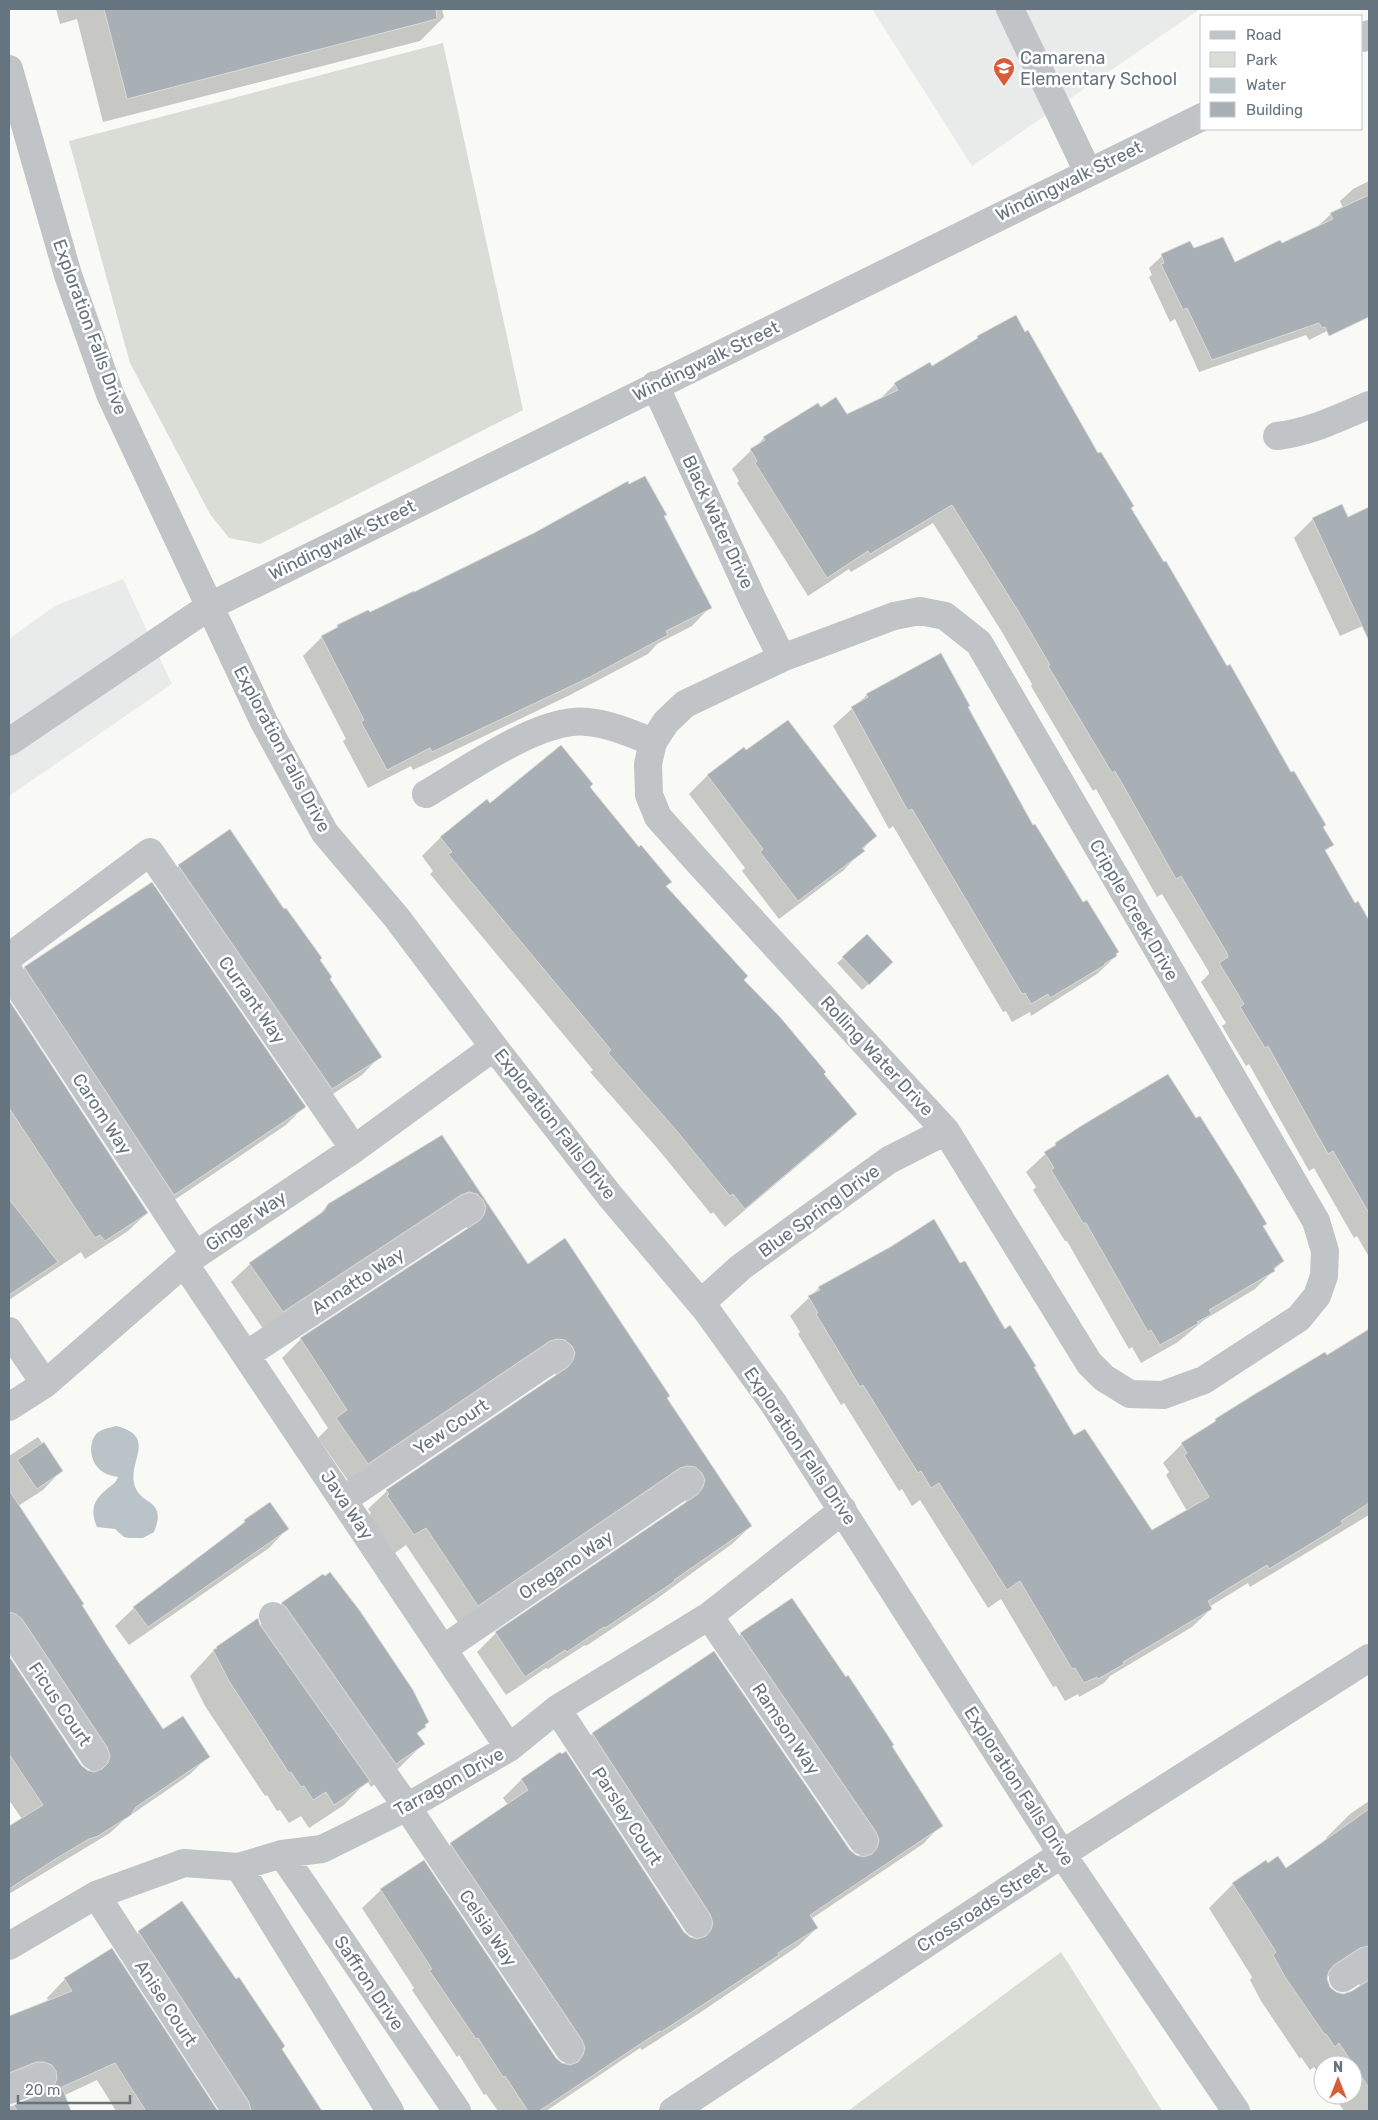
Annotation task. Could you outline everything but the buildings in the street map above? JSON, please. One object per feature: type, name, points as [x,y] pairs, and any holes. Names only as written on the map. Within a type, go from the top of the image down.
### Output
[{"type":"street","points":[[1010,9],[1088,172]]},
{"type":"street","name":"Exploration Falls Drive","points":[[9,69],[68,275],[110,394],[264,722],[324,833],[397,918],[610,1196],[701,1303],[774,1404],[1062,1854],[1236,2111]]},
{"type":"street","name":"Windingwalk Street","points":[[9,742],[210,606],[1200,117]]},
{"type":"street","name":"Black Water Drive","points":[[655,385],[753,600],[782,658]]},
{"type":"street","points":[[1277,436],[1298,434],[1337,420],[1369,405]]},
{"type":"street","name":"Cripple Creek Drive","points":[[782,658],[894,616],[920,611],[945,616],[979,643],[1316,1221],[1325,1251],[1324,1276],[1317,1296],[1299,1318],[1251,1350]]},
{"type":"street","name":"Rolling Water Drive","points":[[782,658],[685,704],[666,722],[653,742],[648,764],[649,795],[658,817],[946,1130],[1089,1364],[1104,1378],[1130,1394],[1163,1395],[1204,1380],[1251,1350]]},
{"type":"street","points":[[426,794],[517,741],[559,724],[587,722],[623,730],[653,742]]},
{"type":"street","name":"Currant Way","points":[[9,957],[150,852],[354,1149]]},
{"type":"street","name":"Carom Way","points":[[9,972],[189,1259]]},
{"type":"street","name":"Ginger Way","points":[[9,1407],[45,1384],[189,1259],[354,1149],[494,1047]]},
{"type":"street","name":"Blue Spring Drive","points":[[701,1303],[740,1267],[890,1160],[946,1130]]},
{"type":"street","name":"Annatto Way","points":[[246,1355],[470,1208]]},
{"type":"street","name":"Java Way","points":[[189,1259],[246,1355],[510,1748]]},
{"type":"street","points":[[9,1331],[45,1384]]},
{"type":"street","name":"Yew Court","points":[[343,1500],[559,1354]]},
{"type":"street","name":"Oregano Way","points":[[443,1649],[689,1481]]},
{"type":"street","name":"Tarragon Drive","points":[[9,1946],[96,1894],[184,1863],[239,1867],[282,1854],[322,1849],[407,1807],[510,1748],[557,1709],[709,1616],[843,1510]]},
{"type":"street","points":[[273,1616],[407,1807]]},
{"type":"street","name":"Ramson Way","points":[[709,1616],[863,1841]]},
{"type":"street","name":"Ficus Court","points":[[9,1628],[94,1756]]},
{"type":"street","name":"Crossroads Street","points":[[673,2111],[1062,1854],[1369,1658]]},
{"type":"street","name":"Parsley Court","points":[[557,1709],[696,1923]]},
{"type":"street","name":"Celsia Way","points":[[407,1807],[569,2048]]},
{"type":"street","name":"Saffron Drive","points":[[282,1854],[457,2111]]},
{"type":"street","points":[[239,1867],[390,2111]]},
{"type":"street","name":"Anise Court","points":[[96,1894],[236,2111]]},
{"type":"street","points":[[1343,1978],[1369,1961]]},
{"type":"street","points":[[9,2090],[42,2077]]},
{"type":"shaded area","name":"Camarena Elementary School","points":[[872,9],[1200,9],[972,166]]},
{"type":"shaded area","points":[[123,579],[172,684],[9,796],[9,639],[55,606]]},
{"type":"green space","points":[[443,43],[523,410],[260,544],[229,538],[210,514],[130,363],[69,141]]},
{"type":"green space","points":[[1061,1952],[1162,2111],[848,2111]]},
{"type":"water","points":[[116,1426],[128,1430],[135,1436],[138,1442],[133,1474],[134,1483],[137,1491],[155,1507],[157,1513],[154,1532],[143,1538],[124,1537],[115,1529],[97,1527],[95,1521],[93,1511],[96,1502],[118,1477],[105,1473],[95,1464],[91,1454],[92,1443],[97,1433]]},
{"type":"place","name":"Camarena Elementary School","points":[[1004,87]]}]
